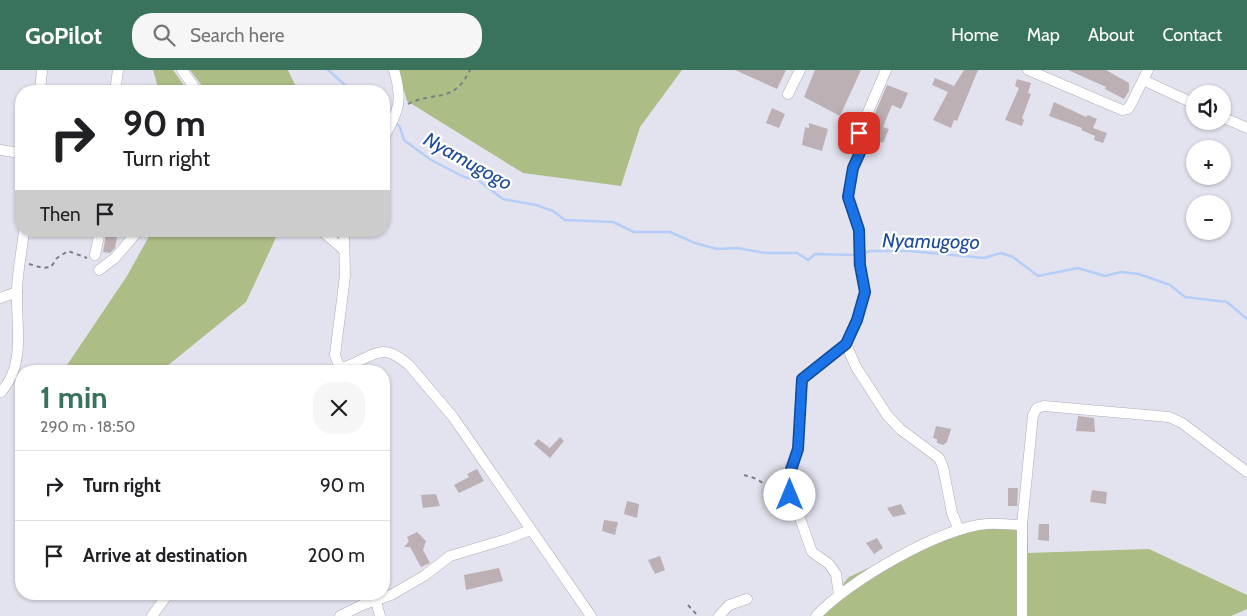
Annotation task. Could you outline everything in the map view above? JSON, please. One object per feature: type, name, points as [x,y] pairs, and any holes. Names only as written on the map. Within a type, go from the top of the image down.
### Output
[{"type":"street","points":[[41,85],[42,70]]},
{"type":"street","points":[[116,85],[118,70]]},
{"type":"street","points":[[182,70],[193,85]]},
{"type":"street","points":[[390,125],[399,108],[399,84],[394,70]]},
{"type":"street","points":[[788,94],[800,70]]},
{"type":"street","points":[[839,595],[836,574],[830,564],[812,552],[790,495],[789,476],[798,449],[802,379],[846,344],[857,320],[865,292],[860,265],[859,230],[857,219],[849,202],[849,192],[853,168],[862,148],[858,138],[859,133],[886,70]]},
{"type":"street","points":[[1028,70],[1122,110],[1128,109],[1146,75],[1186,99]]},
{"type":"street","points":[[1231,120],[1247,128]]},
{"type":"street","points":[[0,150],[15,152]]},
{"type":"street","points":[[16,365],[19,339],[17,292],[23,237]]},
{"type":"street","points":[[95,255],[99,237]]},
{"type":"street","points":[[99,270],[115,258],[133,237]]},
{"type":"street","points":[[329,237],[344,250]]},
{"type":"street","points":[[338,365],[335,355],[345,276],[344,237]]},
{"type":"street","points":[[0,298],[17,292]]},
{"type":"street","points":[[846,344],[856,367],[887,415],[900,429],[939,458],[943,467],[952,513],[959,530]]},
{"type":"street","points":[[350,365],[377,352],[385,351],[401,358],[453,417],[591,616]]},
{"type":"street","points":[[1,392],[12,379],[15,367]]},
{"type":"street","points":[[1022,616],[1022,526],[1033,415],[1041,406],[1169,417],[1182,423],[1247,472]]},
{"type":"street","points":[[816,616],[839,595],[927,543],[959,530],[987,524],[1022,526]]},
{"type":"street","points":[[390,594],[424,576],[450,556],[507,540],[530,530]]},
{"type":"street","points":[[719,616],[729,605],[748,599]]},
{"type":"street","points":[[152,616],[164,600]]},
{"type":"street","points":[[340,616],[362,605],[376,601],[380,616]]},
{"type":"path","points":[[399,108],[412,102],[444,96],[462,85],[470,70]]},
{"type":"path","points":[[21,262],[48,268],[68,251],[87,258],[92,258],[95,255]]},
{"type":"path","points":[[744,475],[790,495]]},
{"type":"path","points":[[688,605],[698,616]]},
{"type":"green space","points":[[153,70],[173,70],[184,85],[157,85]]},
{"type":"green space","points":[[190,70],[288,70],[295,85],[201,85]]},
{"type":"green space","points":[[398,70],[682,70],[640,127],[621,186],[523,173],[407,101]]},
{"type":"green space","points":[[149,237],[276,237],[246,302],[168,365],[67,365],[127,276]]},
{"type":"green space","points":[[963,524],[1027,524],[1028,553],[1149,549],[1247,595],[1247,609],[1231,616],[816,616],[849,577]]},
{"type":"building","points":[[735,70],[786,70],[777,89]]},
{"type":"building","points":[[815,70],[861,70],[840,116],[804,97]]},
{"type":"building","points":[[964,70],[978,70],[957,121],[954,120],[951,128],[933,120],[948,92],[932,85],[935,78],[954,86]]},
{"type":"building","points":[[1068,70],[1106,70],[1129,83],[1129,91],[1124,99],[1105,89],[1106,87]]},
{"type":"building","points":[[1017,79],[1031,83],[1028,93],[1031,94],[1022,118],[1024,120],[1022,126],[1005,120],[1019,88],[1015,86]]},
{"type":"building","points":[[887,85],[908,93],[901,109],[892,105],[883,127],[889,129],[883,143],[865,137]]},
{"type":"building","points":[[1054,102],[1086,117],[1088,115],[1097,119],[1093,128],[1107,133],[1103,143],[1094,140],[1095,136],[1081,130],[1082,128],[1049,116]]},
{"type":"building","points":[[772,108],[785,114],[779,128],[766,123]]},
{"type":"building","points":[[809,123],[828,129],[822,151],[802,145],[805,127],[809,128]]},
{"type":"building","points":[[106,237],[117,237],[115,248],[110,253],[103,252]]},
{"type":"building","points":[[1078,416],[1094,418],[1095,432],[1076,431]]},
{"type":"building","points":[[936,426],[951,429],[947,442],[943,445],[937,443],[937,439],[933,438]]},
{"type":"building","points":[[560,437],[564,441],[550,458],[534,444],[538,439],[550,448]]},
{"type":"building","points":[[477,469],[484,481],[459,493],[454,485],[469,477],[467,474]]},
{"type":"building","points":[[1008,488],[1018,488],[1017,506],[1008,506]]},
{"type":"building","points":[[1092,490],[1107,492],[1106,504],[1090,502]]},
{"type":"building","points":[[436,494],[440,506],[423,508],[421,495]]},
{"type":"building","points":[[627,501],[639,504],[637,518],[624,514]]},
{"type":"building","points":[[901,504],[906,514],[893,517],[887,508]]},
{"type":"building","points":[[604,520],[618,522],[615,535],[602,531]]},
{"type":"building","points":[[1039,524],[1049,524],[1049,541],[1038,540]]},
{"type":"building","points":[[417,532],[426,541],[423,550],[430,563],[421,567],[410,547],[404,547],[409,541],[407,537]]},
{"type":"building","points":[[877,538],[883,548],[874,554],[866,543]]},
{"type":"building","points":[[660,556],[665,570],[655,574],[648,560]]},
{"type":"building","points":[[499,568],[503,581],[466,590],[464,575]]},
{"type":"waterway","name":"Nyamugogo","points":[[328,70],[345,85]]},
{"type":"waterway","name":"Nyamugogo","points":[[396,123],[400,127],[404,140],[431,160],[464,177],[478,180],[503,199],[536,205],[553,211],[565,220],[613,222],[634,232],[670,232],[695,243],[717,249],[737,248],[766,253],[797,253],[808,260],[815,254],[855,255]]},
{"type":"waterway","name":"Nyamugogo","points":[[863,254],[870,251],[910,251],[984,258],[1001,253],[1013,257],[1038,276],[1078,268],[1105,276],[1121,272],[1139,274],[1170,285],[1185,297],[1227,302],[1247,319]]},
{"type":"route","points":[[790,495],[789,476],[798,449],[797,439],[801,415],[802,379],[831,358],[846,344],[857,320],[865,292],[861,276],[859,230],[857,219],[848,197],[853,168],[862,148],[858,138],[859,133]]}]
